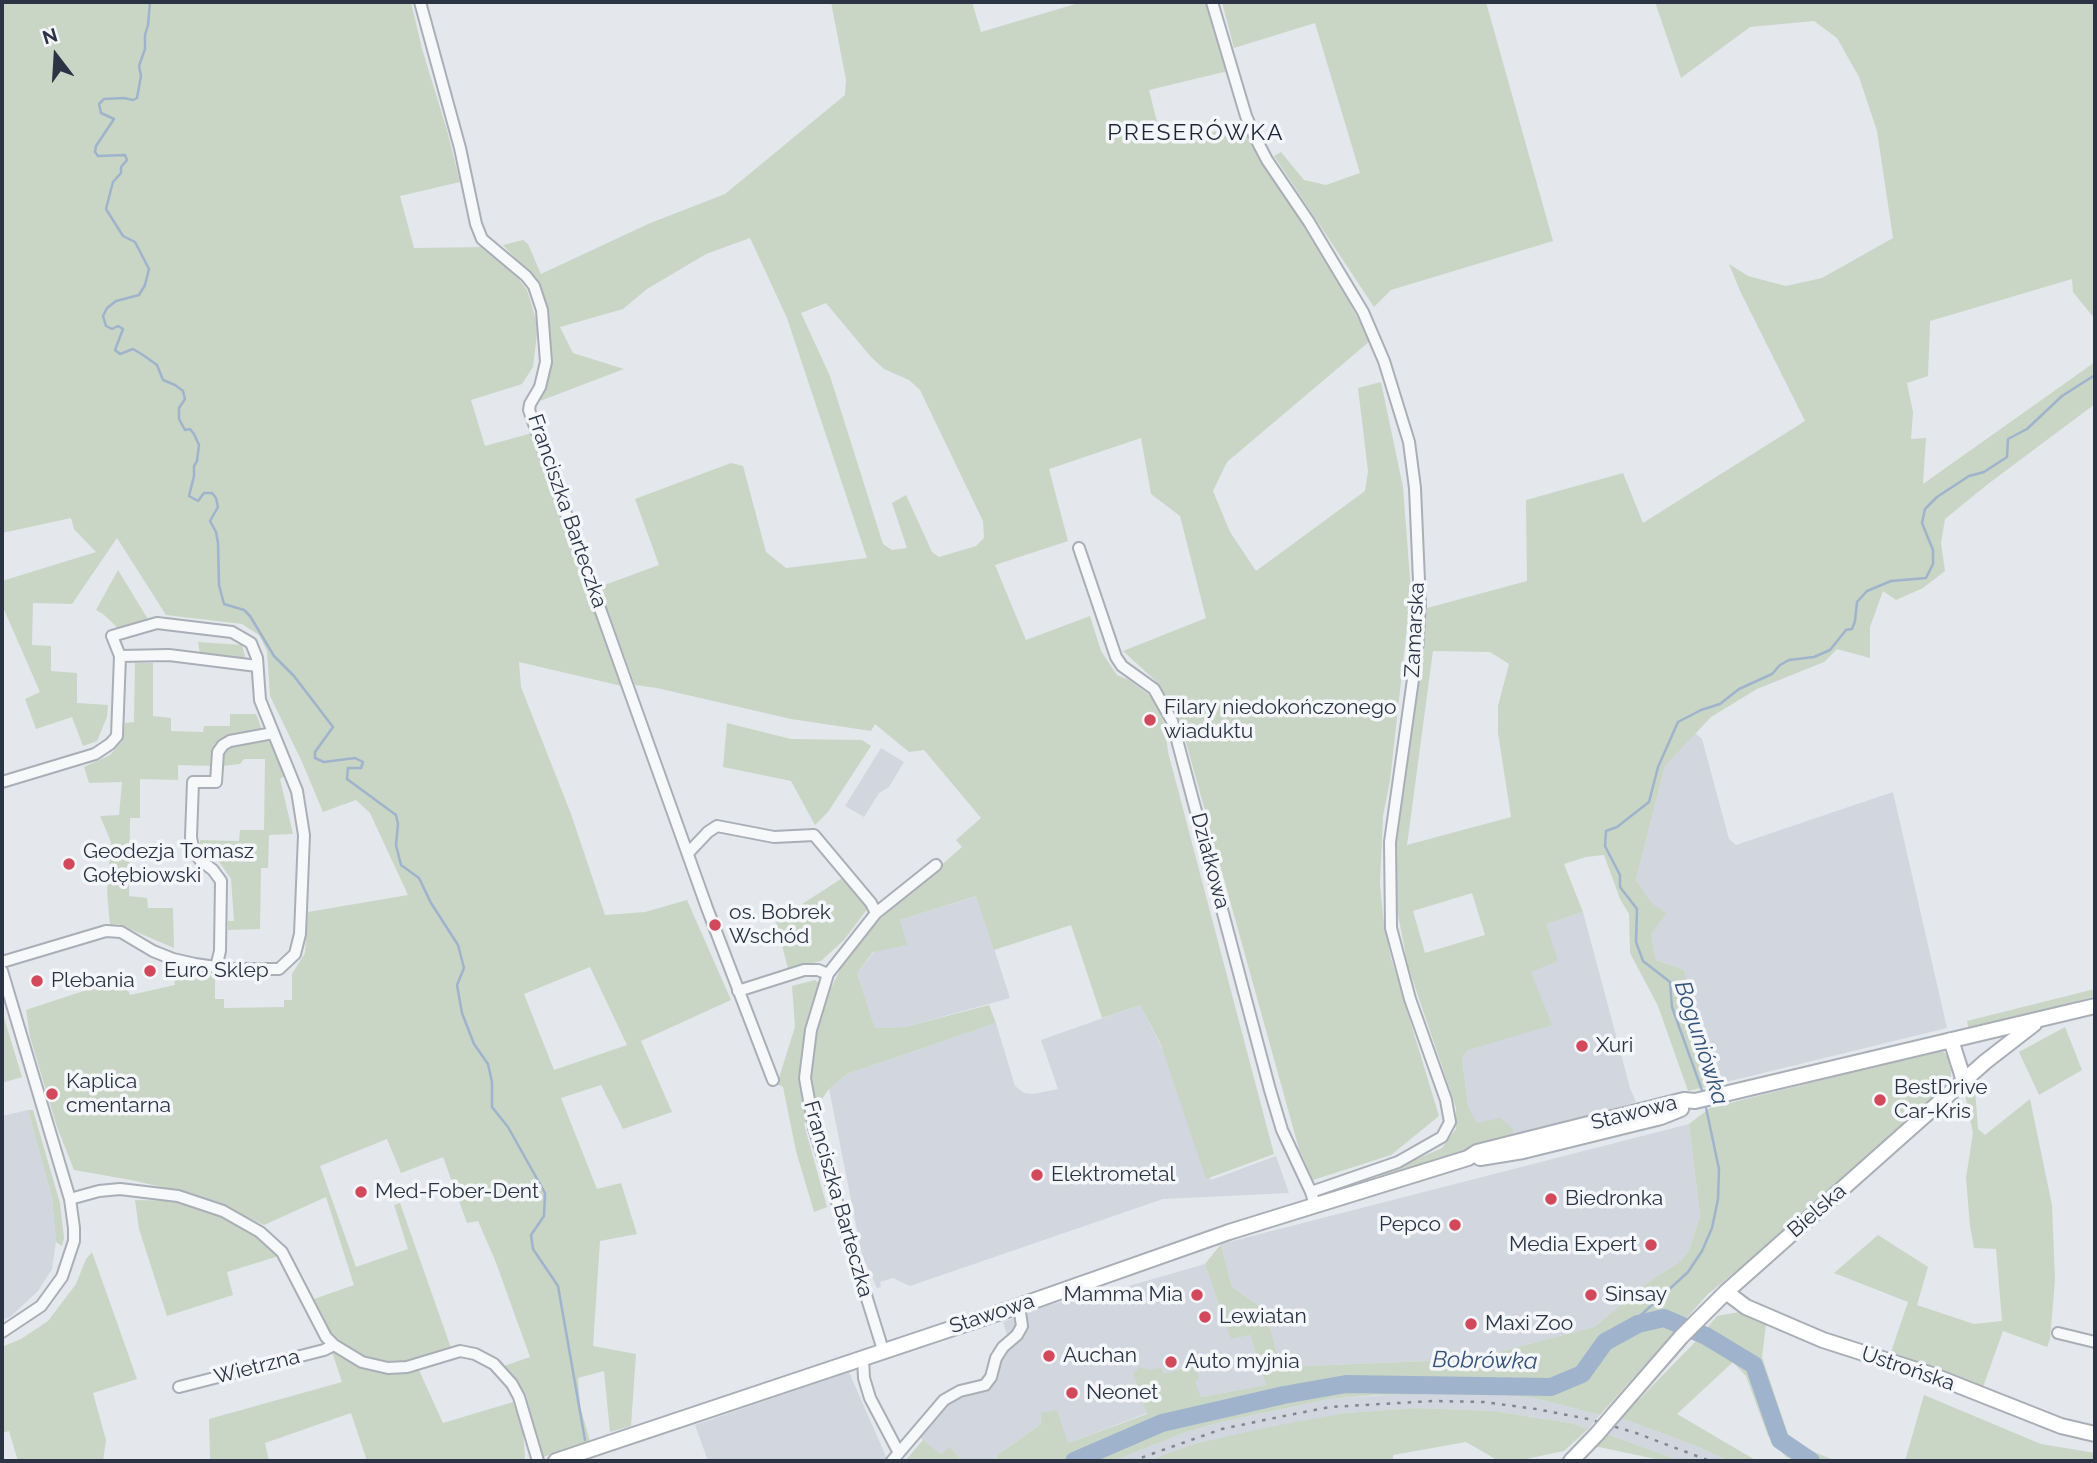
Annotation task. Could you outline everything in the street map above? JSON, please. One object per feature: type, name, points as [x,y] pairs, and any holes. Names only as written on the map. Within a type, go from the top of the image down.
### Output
[{"type":"street","name":"Franciszka Barteczka","points":[[420,2],[460,148],[476,224],[482,239],[534,286],[542,310],[546,362],[540,387],[530,404],[530,410],[738,991],[773,1080]]},
{"type":"street","name":"Zamarska","points":[[1212,2],[1246,116],[1256,139],[1363,312],[1384,362],[1409,442],[1415,488],[1420,604],[1417,651],[1390,842],[1391,928],[1410,999],[1446,1100],[1450,1122],[1442,1137],[1398,1163],[1313,1199]]},
{"type":"street","name":"Działkowa","points":[[1079,548],[1116,657],[1122,666],[1154,689],[1172,721],[1270,1090],[1282,1130],[1313,1199]]},
{"type":"street","points":[[2,782],[95,754],[117,736],[120,656],[112,636],[157,623],[232,632],[251,643],[257,666],[260,699],[297,791],[304,835],[300,934],[295,954],[279,969],[216,967],[173,959],[121,932],[106,931],[2,962]]},
{"type":"street","points":[[120,656],[169,655],[257,666]]},
{"type":"street","points":[[216,967],[220,951],[221,881],[213,870],[200,860],[193,848],[193,782],[216,782],[218,752],[223,745],[230,741],[273,733]]},
{"type":"street","points":[[689,852],[717,826],[774,837],[814,835],[876,913]]},
{"type":"street","points":[[738,991],[804,970],[818,970],[828,974],[876,913],[936,864]]},
{"type":"street","points":[[2,971],[70,1199],[74,1241],[62,1277],[41,1306],[2,1332]]},
{"type":"street","name":"Franciszka Barteczka","points":[[828,974],[811,1030],[805,1078],[807,1101],[822,1162],[883,1350]]},
{"type":"street","name":"Bielska","points":[[1571,1461],[1702,1315],[1964,1081],[2038,1021],[2095,1006]]},
{"type":"street","points":[[1695,1101],[2038,1021]]},
{"type":"street","points":[[1951,1040],[1964,1081]]},
{"type":"street","name":"Stawowa","points":[[1468,1158],[1477,1152],[1684,1100],[1695,1101]]},
{"type":"street","name":"Stawowa","points":[[556,1461],[1018,1306],[1229,1232],[1313,1199],[1468,1158],[1501,1157],[1661,1117],[1695,1101]]},
{"type":"street","points":[[1598,1132],[1628,1115]]},
{"type":"street","points":[[70,1199],[99,1191],[120,1189],[190,1199],[233,1216],[260,1232],[282,1252],[326,1337],[362,1362],[388,1368],[407,1367],[460,1351],[486,1358],[503,1373],[516,1391],[538,1461]]},
{"type":"street","name":"Ustrońska","points":[[1726,1292],[1746,1307],[1822,1340],[1931,1375],[2061,1426],[2095,1434]]},
{"type":"street","points":[[863,1358],[864,1378],[870,1398],[895,1457],[944,1400],[960,1391],[985,1385],[991,1377],[996,1358],[1022,1326],[1018,1306]]},
{"type":"street","points":[[2057,1333],[2095,1342]]},
{"type":"street","name":"Wietrzna","points":[[179,1387],[324,1350],[334,1345]]},
{"type":"shaded area","points":[[1695,733],[1702,739],[1729,839],[1736,845],[1893,792],[1947,1028],[1714,1085],[1684,970],[1656,960],[1651,934],[1653,904],[1636,880],[1665,766]]},
{"type":"shaded area","points":[[881,748],[904,762],[889,787],[879,793],[864,817],[845,806]]},
{"type":"shaded area","points":[[977,896],[1010,998],[905,1027],[875,1028],[857,973],[900,920]]},
{"type":"shaded area","points":[[1583,912],[1636,1102],[1512,1138],[1477,1123],[1468,1106],[1462,1057],[1531,971],[1546,924]]},
{"type":"shaded area","points":[[1140,1005],[1172,1068],[1211,1180],[1276,1156],[1289,1193],[1163,1199],[910,1286],[893,1278],[880,1282],[881,1287],[877,1288],[862,1255],[829,1089],[847,1074],[996,1023],[1015,1086],[1024,1093],[1033,1094],[1058,1089],[1041,1040]]},
{"type":"shaded area","points":[[28,1110],[52,1198],[56,1242],[52,1269],[38,1291],[10,1317],[2,1320],[2,1116]]},
{"type":"shaded area","points":[[1689,1124],[1700,1216],[1689,1250],[1681,1261],[1647,1283],[1594,1327],[1491,1354],[1450,1360],[1281,1367],[1265,1310],[1232,1287],[1221,1244]]},
{"type":"shaded area","points":[[1205,1264],[1231,1338],[1250,1335],[1266,1385],[1201,1397],[1186,1366],[1163,1375],[1133,1374],[1147,1413],[1068,1443],[1042,1413],[1041,1424],[996,1456],[999,1461],[963,1461],[949,1446],[942,1456],[911,1430],[946,1394],[983,1380],[988,1373],[994,1350],[1007,1335],[1003,1322],[1047,1305],[1108,1292]]},
{"type":"shaded area","points":[[849,1372],[887,1459],[884,1461],[708,1461],[695,1425]]},
{"type":"shaded area","points":[[1430,1392],[1534,1398],[1600,1415],[1588,1429],[1571,1423],[1493,1411],[1417,1408],[1345,1413],[1194,1444],[1146,1461],[1114,1461],[1183,1433],[1221,1422],[1329,1399]]},
{"type":"shaded area","points":[[1621,1418],[1729,1461],[1681,1461],[1607,1434]]},
{"type":"green space","points":[[2,2],[411,2],[460,182],[400,196],[414,248],[487,247],[512,270],[527,290],[538,326],[533,367],[522,384],[471,400],[485,446],[532,433],[605,638],[626,687],[519,662],[521,687],[571,814],[605,915],[645,912],[687,900],[731,1000],[641,1041],[672,1112],[623,1129],[601,1085],[561,1098],[597,1189],[621,1183],[637,1234],[600,1241],[593,1346],[636,1354],[631,1426],[610,1432],[604,1371],[578,1378],[580,1406],[590,1441],[543,1457],[526,1395],[504,1366],[530,1357],[495,1260],[478,1221],[467,1223],[443,1157],[401,1173],[387,1139],[320,1166],[356,1267],[408,1249],[394,1205],[400,1203],[451,1348],[399,1365],[353,1352],[332,1334],[314,1299],[354,1285],[326,1197],[264,1225],[217,1203],[184,1192],[74,1170],[57,1127],[30,1037],[26,1010],[123,978],[130,995],[175,985],[173,970],[215,973],[215,999],[224,999],[224,1008],[284,1007],[284,1000],[292,1000],[292,974],[305,953],[308,912],[408,895],[370,813],[356,800],[323,812],[270,696],[267,651],[259,635],[242,624],[166,615],[117,538],[72,604],[33,603],[32,645],[51,646],[51,671],[77,673],[77,703],[108,705],[107,717],[97,741],[83,746],[72,717],[36,729],[25,699],[40,692],[2,605],[2,581],[96,552],[74,529],[71,518],[2,533]],"holes":[[[590,967],[627,1045],[554,1070],[524,994]]]},
{"type":"green space","points":[[831,2],[972,2],[981,32],[1082,2],[1209,2],[1228,71],[1149,90],[1162,142],[1244,126],[1259,158],[1330,266],[1370,341],[1227,462],[1213,491],[1230,532],[1256,571],[1365,491],[1368,471],[1358,388],[1381,382],[1403,487],[1411,591],[1390,781],[1383,816],[1380,884],[1391,958],[1439,1116],[1391,1155],[1313,1180],[1299,1149],[1182,728],[1159,684],[1123,651],[1206,618],[1180,516],[1151,494],[1141,438],[1049,469],[1068,541],[995,565],[1026,640],[1090,616],[1101,651],[1117,675],[1129,680],[1153,698],[1165,725],[1168,752],[1274,1154],[1206,1179],[1161,1045],[1140,1005],[1102,1018],[1071,925],[994,950],[976,896],[900,920],[907,945],[873,952],[857,973],[875,1028],[905,1027],[989,1005],[996,1023],[847,1074],[829,1089],[804,1124],[827,1207],[814,1212],[796,1151],[783,1087],[777,1084],[795,1027],[792,986],[815,980],[829,992],[841,968],[878,921],[962,847],[956,840],[981,818],[924,750],[909,752],[875,724],[871,731],[791,719],[635,685],[599,587],[659,565],[635,499],[731,463],[743,466],[766,552],[786,568],[867,558],[787,318],[750,238],[706,254],[647,289],[623,309],[560,327],[573,353],[624,369],[532,404],[549,327],[536,281],[503,245],[523,240],[528,244],[541,274],[648,224],[725,194],[845,95],[846,80]],"holes":[[[826,303],[884,369],[909,380],[920,390],[983,521],[984,538],[976,546],[939,557],[932,552],[906,495],[892,503],[907,548],[892,550],[883,544],[830,376],[801,313]]]},
{"type":"green space","points":[[1222,2],[1486,2],[1553,241],[1391,290],[1374,307],[1274,156],[1281,152],[1304,180],[1326,185],[1360,173],[1315,23],[1234,48]]},
{"type":"green space","points":[[1655,2],[2095,2],[2095,326],[2094,318],[2073,292],[2072,279],[1930,321],[1928,376],[1907,383],[1913,412],[1911,439],[1926,438],[1923,484],[2095,362],[2095,404],[1945,519],[1941,543],[1945,571],[1923,588],[1896,600],[1883,591],[1870,627],[1870,658],[1837,649],[1824,662],[1757,689],[1711,717],[1665,766],[1636,880],[1653,904],[1666,913],[1651,934],[1656,960],[1684,970],[1714,1085],[1688,1091],[1658,1006],[1630,953],[1629,914],[1620,899],[1604,855],[1586,857],[1564,864],[1583,912],[1546,924],[1558,961],[1531,972],[1552,1025],[1468,1050],[1462,1057],[1468,1106],[1477,1123],[1500,1118],[1513,1129],[1512,1138],[1376,1177],[1442,1148],[1456,1129],[1456,1108],[1408,966],[1397,910],[1394,852],[1427,608],[1527,581],[1526,500],[1623,473],[1643,523],[1805,421],[1729,264],[1748,276],[1786,286],[1822,278],[1893,238],[1877,131],[1859,77],[1837,38],[1814,21],[1750,27],[1681,78]],"holes":[[[1433,651],[1490,652],[1509,664],[1498,706],[1498,733],[1511,817],[1407,845]],[[1472,893],[1485,935],[1425,953],[1413,911]]]},
{"type":"green space","points":[[118,570],[149,621],[119,629],[96,610]]},
{"type":"green space","points":[[198,642],[242,645],[244,661],[200,653]]},
{"type":"green space","points":[[135,663],[153,663],[153,716],[171,718],[171,731],[203,732],[204,726],[230,726],[230,714],[256,714],[262,730],[227,735],[215,745],[212,766],[178,765],[178,780],[140,779],[140,818],[130,818],[129,896],[147,898],[148,908],[173,908],[174,948],[118,924],[110,925],[107,892],[111,842],[100,816],[119,815],[122,782],[89,783],[84,767],[110,755],[122,741],[125,723],[134,722]]},
{"type":"green space","points":[[727,723],[791,739],[862,740],[871,746],[828,812],[815,825],[791,781],[723,767]]},
{"type":"green space","points":[[265,740],[270,742],[286,775],[280,779],[293,834],[269,835],[268,868],[261,868],[260,929],[228,930],[228,921],[234,921],[231,879],[218,860],[200,846],[200,840],[239,841],[240,830],[264,830],[265,759],[244,759],[240,764],[223,766],[223,751],[228,745]]},
{"type":"green space","points":[[844,877],[868,908],[844,940],[821,961],[788,969],[776,921]]},
{"type":"green space","points":[[2095,989],[2095,996],[1969,1031],[1967,1021]]},
{"type":"green space","points":[[2,1011],[22,1077],[2,1083]]},
{"type":"green space","points":[[2065,1027],[2082,1070],[2039,1095],[2019,1052]]},
{"type":"green space","points":[[1942,1050],[1951,1070],[1951,1081],[1946,1088],[1781,1235],[1708,1294],[1600,1415],[1534,1398],[1478,1393],[1375,1395],[1329,1399],[1221,1422],[1183,1433],[1114,1461],[999,1461],[996,1456],[1041,1424],[1041,1413],[1057,1410],[1068,1443],[1147,1414],[1133,1374],[1139,1367],[1149,1370],[1161,1368],[1164,1374],[1186,1367],[1184,1361],[1193,1358],[1199,1378],[1195,1382],[1201,1397],[1266,1385],[1250,1335],[1231,1339],[1205,1264],[1221,1244],[1232,1287],[1265,1310],[1281,1367],[1451,1360],[1491,1354],[1594,1327],[1647,1283],[1681,1261],[1689,1250],[1700,1216],[1689,1124],[1710,1108]]},
{"type":"green space","points":[[1975,1089],[1978,1129],[1985,1135],[2030,1099],[2052,1205],[2055,1280],[2047,1347],[2003,1331],[1983,1387],[1891,1352],[1908,1302],[1834,1273],[1878,1235],[1928,1267],[1917,1305],[1974,1324],[2002,1321],[1996,1249],[1974,1248],[1970,1226],[1966,1178],[1973,1133],[1965,1094]]},
{"type":"green space","points":[[28,1110],[33,1110],[60,1203],[64,1238],[62,1246],[56,1242],[52,1198]]},
{"type":"green space","points":[[135,1200],[179,1201],[256,1235],[279,1256],[227,1272],[233,1295],[167,1316],[139,1229]]},
{"type":"green space","points":[[92,1252],[137,1379],[93,1393],[106,1440],[103,1461],[18,1461],[9,1431],[2,1433],[2,1347],[21,1339],[48,1321],[76,1284],[86,1259]]},
{"type":"green space","points":[[1739,1312],[1766,1324],[1762,1357],[1789,1437],[1802,1447],[1836,1461],[1796,1461],[1786,1457],[1768,1436],[1746,1376],[1733,1362],[1677,1414],[1757,1461],[1729,1461],[1621,1418],[1717,1316]]},
{"type":"green space","points":[[332,1352],[366,1369],[389,1373],[418,1368],[443,1423],[513,1402],[523,1431],[523,1461],[367,1461],[351,1413],[265,1443],[269,1461],[210,1461],[209,1419],[342,1382]]},
{"type":"green space","points":[[1924,1395],[2041,1444],[2095,1453],[2095,1461],[1905,1461]]},
{"type":"green space","points":[[1417,1408],[1493,1411],[1571,1423],[1588,1429],[1564,1451],[1516,1461],[1499,1461],[1466,1442],[1393,1455],[1393,1461],[1146,1461],[1194,1444],[1269,1427],[1345,1413]]},
{"type":"green space","points":[[1607,1434],[1681,1461],[1665,1461],[1594,1446]]},
{"type":"green space","points":[[923,1440],[942,1455],[949,1446],[963,1461],[905,1461]]},
{"type":"waterway","points":[[150,2],[145,49],[139,66],[141,76],[137,98],[104,99],[99,104],[101,113],[114,119],[96,146],[95,152],[98,156],[125,155],[127,160],[113,182],[106,209],[123,236],[135,242],[149,269],[139,295],[116,301],[107,308],[103,316],[106,326],[123,329],[115,350],[120,354],[133,349],[143,355],[157,365],[163,380],[183,391],[185,399],[179,408],[179,419],[185,430],[190,429],[194,434],[199,445],[189,496],[198,501],[204,493],[212,493],[216,498],[218,507],[210,521],[218,543],[219,585],[224,604],[244,610],[250,616],[274,656],[294,676],[333,727],[315,752],[315,758],[324,762],[355,758],[363,762],[361,768],[348,768],[347,779],[396,815],[396,845],[401,865],[419,878],[431,903],[458,945],[464,968],[457,985],[462,1013],[474,1044],[488,1064],[492,1082],[492,1107],[508,1127],[545,1193],[544,1216],[531,1235],[533,1249],[558,1286],[585,1440]]},
{"type":"waterway","name":"Boguniówka","points":[[1703,1093],[1672,1007],[1670,982],[1643,961],[1636,942],[1637,909],[1620,887],[1620,875],[1605,846],[1606,831],[1617,827],[1649,802],[1658,767],[1678,722],[1720,704],[1739,689],[1772,674],[1789,660],[1814,657],[1830,650],[1846,630],[1852,629],[1857,602],[1867,591],[1891,581],[1926,578],[1933,564],[1933,550],[1922,523],[1925,509],[1937,497],[1969,476],[1984,472],[2007,457],[2008,439],[2027,429],[2062,396],[2095,375]]},
{"type":"waterway","name":"Boguniówka","points":[[1638,1324],[1641,1315],[1688,1272],[1702,1251],[1712,1228],[1718,1199],[1719,1169],[1705,1103]]},
{"type":"waterway","name":"Bobrówka","points":[[1074,1461],[1162,1423],[1346,1384],[1551,1387],[1582,1374],[1605,1342],[1638,1324],[1664,1318],[1706,1336],[1754,1365],[1780,1440],[1811,1461]]},
{"type":"railway","points":[[1132,1461],[1222,1429],[1279,1417],[1330,1407],[1433,1401],[1484,1402],[1588,1419],[1636,1433],[1710,1461]]},
{"type":"place","name":"Filary niedokończonego wiaduktu","points":[[1150,720]]},
{"type":"place","name":"Geodezja Tomasz Gołębiowski","points":[[69,864]]},
{"type":"place","name":"os. Bobrek Wschód","points":[[715,925]]},
{"type":"place","name":"Euro Sklep","points":[[150,971]]},
{"type":"place","name":"Plebania","points":[[37,981]]},
{"type":"place","name":"Xuri","points":[[1582,1046]]},
{"type":"place","name":"Kaplica cmentarna","points":[[52,1094]]},
{"type":"place","name":"BestDrive Car-Kris","points":[[1880,1100]]},
{"type":"place","name":"Elektrometal","points":[[1037,1175]]},
{"type":"place","name":"Med-Fober-Dent","points":[[361,1192]]},
{"type":"place","name":"Biedronka","points":[[1551,1199]]},
{"type":"place","name":"Pepco","points":[[1455,1225]]},
{"type":"place","name":"Media Expert","points":[[1651,1245]]},
{"type":"place","name":"Mamma Mia","points":[[1197,1295]]},
{"type":"place","name":"Sinsay","points":[[1591,1295]]},
{"type":"place","name":"Lewiatan","points":[[1205,1317]]},
{"type":"place","name":"Maxi Zoo","points":[[1471,1324]]},
{"type":"place","name":"Auchan","points":[[1049,1356]]},
{"type":"place","name":"Auto myjnia","points":[[1171,1362]]},
{"type":"place","name":"Neonet","points":[[1072,1393]]},
{"type":"district","name":"PRESERÓWKA","points":[[1196,133]]}]
